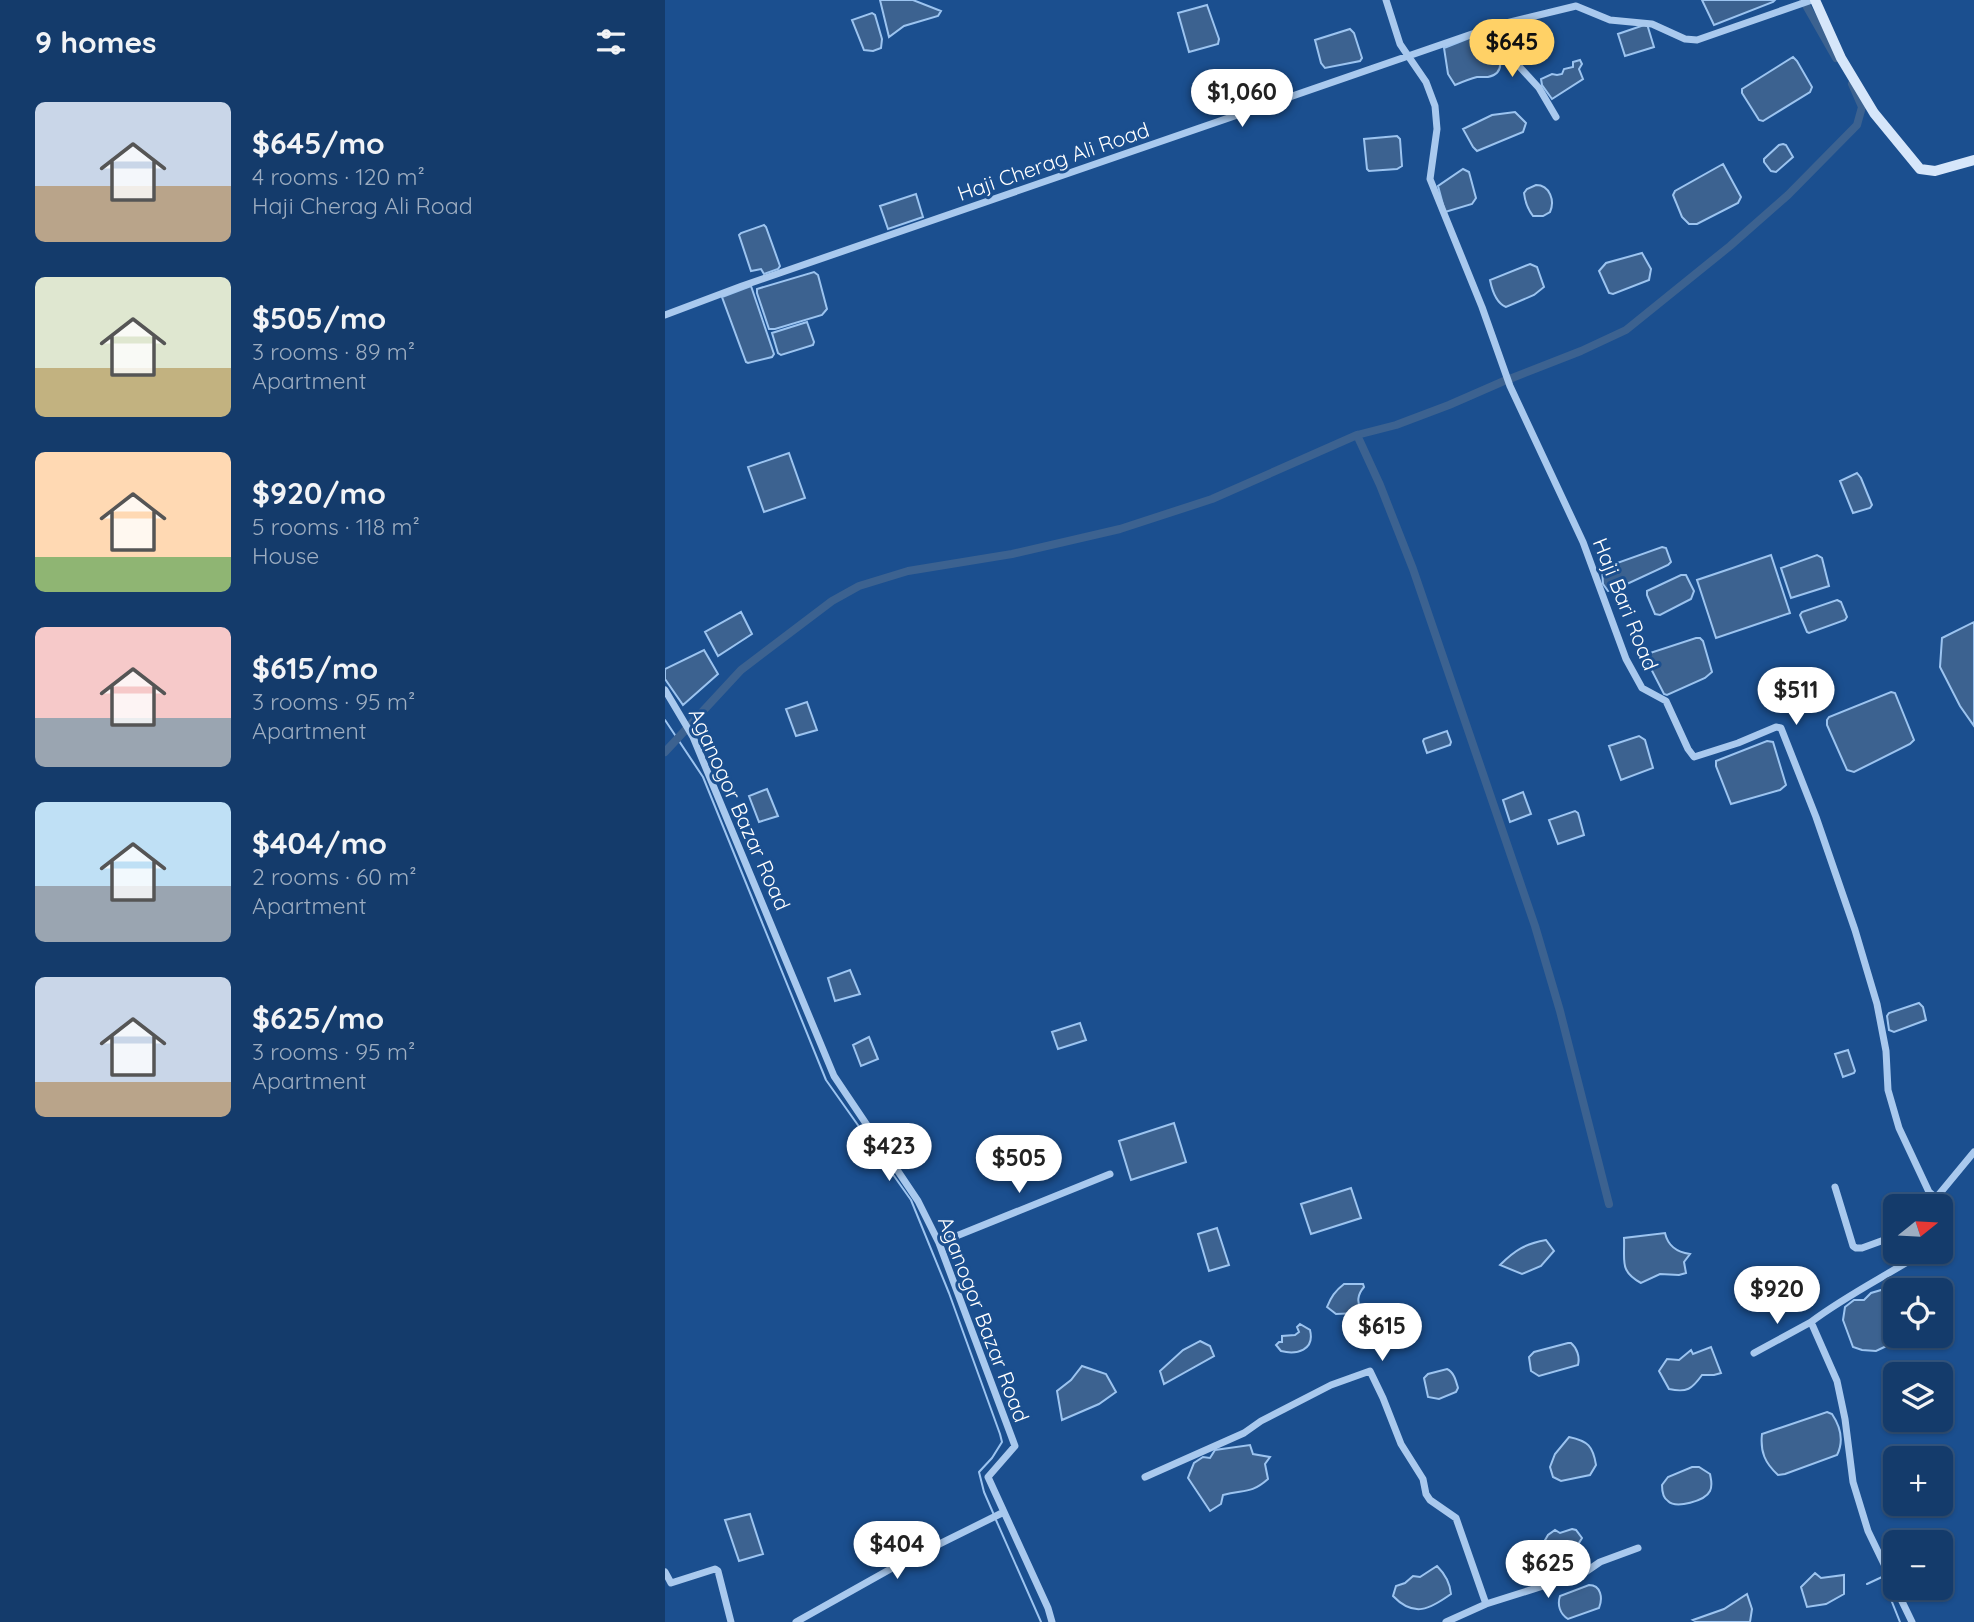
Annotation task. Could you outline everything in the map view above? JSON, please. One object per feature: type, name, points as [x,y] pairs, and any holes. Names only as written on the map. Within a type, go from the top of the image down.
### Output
[{"type":"main road","points":[[1814,0],[1841,58],[1874,113],[1920,169],[1935,171],[1974,160]]},
{"type":"street","name":"Haji Bari Road","points":[[1386,0],[1400,44],[1426,82],[1435,106],[1437,129],[1430,178],[1482,307],[1510,386],[1583,542],[1631,668],[1642,688],[1666,701],[1694,757],[1776,727],[1781,728],[1845,899],[1877,1004],[1886,1051],[1888,1090],[1899,1128],[1931,1194]]},
{"type":"street","name":"Haji Cherag Ali Road","points":[[665,315],[1498,24],[1576,6],[1610,20],[1652,23],[1685,38],[1697,40],[1814,0]]},
{"type":"street","points":[[1498,24],[1516,63],[1539,88],[1556,117]]},
{"type":"street","name":"Aganogor Bazar Road","points":[[665,690],[693,737],[834,1076],[918,1202],[939,1243],[1015,1446],[988,1477],[1052,1622]]},
{"type":"street","points":[[1939,1194],[1974,1152]]},
{"type":"street","points":[[939,1243],[1110,1174]]},
{"type":"street","points":[[1835,1187],[1853,1246],[1862,1248],[1883,1240]]},
{"type":"street","points":[[1754,1353],[1811,1322],[1835,1303],[1904,1264]]},
{"type":"street","points":[[1811,1322],[1837,1381],[1846,1419],[1853,1482],[1868,1531],[1912,1622]]},
{"type":"street","points":[[1145,1477],[1244,1433],[1261,1421],[1331,1385],[1370,1371],[1401,1444],[1423,1479],[1426,1494],[1430,1500],[1456,1518],[1486,1604]]},
{"type":"street","points":[[796,1622],[903,1562],[1002,1513]]},
{"type":"street","points":[[1446,1622],[1486,1604],[1584,1573],[1600,1562],[1638,1548]]},
{"type":"street","points":[[665,1572],[671,1583],[715,1569],[718,1571],[731,1622]]},
{"type":"water","points":[[880,0],[913,0],[941,11],[938,16],[904,26],[889,37]]},
{"type":"water","points":[[1702,0],[1775,0],[1714,25]]},
{"type":"water","points":[[1207,5],[1219,39],[1218,44],[1189,52],[1178,13]]},
{"type":"water","points":[[872,13],[882,39],[881,48],[873,51],[864,50],[852,20]]},
{"type":"water","points":[[1647,24],[1654,47],[1625,56],[1618,34]]},
{"type":"water","points":[[1350,29],[1354,33],[1362,58],[1360,61],[1325,68],[1315,40]]},
{"type":"water","points":[[1477,35],[1492,39],[1500,61],[1498,71],[1488,77],[1477,77],[1455,85],[1448,74],[1444,48]]},
{"type":"water","points":[[1793,57],[1812,87],[1810,92],[1763,121],[1759,120],[1742,89]]},
{"type":"water","points":[[1580,60],[1582,64],[1579,69],[1583,79],[1552,99],[1541,79],[1552,74],[1562,74],[1564,69],[1573,67],[1573,62]]},
{"type":"water","points":[[1515,112],[1526,123],[1523,132],[1477,151],[1463,129],[1492,115]]},
{"type":"water","points":[[1397,136],[1400,139],[1402,166],[1397,169],[1369,171],[1364,139]]},
{"type":"water","points":[[1783,144],[1793,157],[1776,172],[1771,171],[1764,159]]},
{"type":"water","points":[[1723,164],[1741,197],[1738,203],[1697,224],[1689,224],[1682,217],[1673,195],[1675,191]]},
{"type":"water","points":[[1463,169],[1469,172],[1476,198],[1472,204],[1445,212],[1438,186]]},
{"type":"water","points":[[1536,185],[1545,188],[1551,199],[1550,212],[1543,216],[1533,216],[1525,199],[1524,193],[1527,189]]},
{"type":"water","points":[[916,194],[923,217],[888,229],[880,206]]},
{"type":"water","points":[[764,225],[780,266],[764,274],[761,269],[751,271],[739,235]]},
{"type":"water","points":[[1642,253],[1651,269],[1649,280],[1613,294],[1609,293],[1599,271],[1606,263]]},
{"type":"water","points":[[1530,264],[1537,267],[1544,287],[1534,295],[1506,307],[1495,296],[1490,280]]},
{"type":"water","points":[[814,272],[818,275],[827,309],[822,315],[769,329],[757,289]]},
{"type":"water","points":[[751,286],[774,354],[772,357],[748,363],[722,297]]},
{"type":"water","points":[[807,322],[813,345],[781,355],[778,353],[772,333]]},
{"type":"water","points":[[789,453],[805,498],[764,512],[748,467]]},
{"type":"water","points":[[1857,473],[1872,505],[1853,513],[1840,481]]},
{"type":"water","points":[[1662,547],[1666,548],[1671,562],[1668,565],[1608,591],[1603,584],[1603,568]]},
{"type":"water","points":[[1771,555],[1790,613],[1716,638],[1697,580]]},
{"type":"water","points":[[1817,555],[1822,558],[1829,586],[1791,598],[1781,568]]},
{"type":"water","points":[[1686,575],[1694,591],[1691,599],[1660,615],[1655,614],[1647,591]]},
{"type":"water","points":[[1837,600],[1841,602],[1847,617],[1845,620],[1807,632],[1800,615],[1802,612]]},
{"type":"water","points":[[741,612],[752,634],[718,656],[705,632]]},
{"type":"water","points":[[1974,622],[1974,726],[1960,706],[1940,667],[1942,638]]},
{"type":"water","points":[[1696,638],[1703,641],[1712,672],[1705,678],[1664,694],[1646,659],[1647,654]]},
{"type":"water","points":[[704,650],[718,674],[683,705],[665,679],[665,669]]},
{"type":"water","points":[[1891,692],[1895,693],[1914,740],[1854,772],[1847,770],[1827,720]]},
{"type":"water","points":[[807,702],[817,730],[796,736],[786,709]]},
{"type":"water","points":[[1447,731],[1450,745],[1427,753],[1424,739]]},
{"type":"water","points":[[1639,736],[1645,740],[1653,768],[1621,780],[1609,746]]},
{"type":"water","points":[[1767,741],[1773,742],[1786,785],[1780,790],[1731,804],[1716,761]]},
{"type":"water","points":[[767,789],[778,816],[759,822],[749,796]]},
{"type":"water","points":[[1523,792],[1531,814],[1510,822],[1503,800]]},
{"type":"water","points":[[1575,811],[1578,813],[1584,835],[1558,844],[1549,820]]},
{"type":"water","points":[[850,970],[860,994],[835,1001],[828,978]]},
{"type":"water","points":[[1919,1003],[1923,1007],[1926,1020],[1894,1032],[1889,1030],[1889,1013]]},
{"type":"water","points":[[1080,1023],[1086,1040],[1058,1049],[1052,1032]]},
{"type":"water","points":[[869,1037],[878,1059],[861,1066],[853,1045]]},
{"type":"water","points":[[1848,1050],[1855,1071],[1843,1077],[1835,1054]]},
{"type":"water","points":[[1174,1123],[1186,1162],[1131,1180],[1119,1141]]},
{"type":"water","points":[[1351,1188],[1361,1218],[1311,1234],[1301,1204]]},
{"type":"water","points":[[1217,1228],[1229,1265],[1209,1271],[1198,1234]]},
{"type":"water","points":[[1665,1233],[1673,1248],[1690,1254],[1684,1262],[1686,1273],[1660,1274],[1641,1283],[1634,1279],[1626,1270],[1624,1238]]},
{"type":"water","points":[[1546,1240],[1554,1251],[1541,1266],[1522,1274],[1500,1265],[1521,1248]]},
{"type":"water","points":[[1344,1284],[1363,1284],[1358,1299],[1361,1311],[1359,1313],[1336,1314],[1327,1307]]},
{"type":"water","points":[[1883,1289],[1883,1348],[1876,1351],[1853,1347],[1843,1320],[1845,1307],[1854,1300],[1864,1300],[1871,1293]]},
{"type":"water","points":[[1300,1324],[1310,1330],[1310,1342],[1303,1350],[1281,1351],[1276,1345],[1282,1342],[1282,1336],[1295,1335],[1299,1332],[1297,1327]]},
{"type":"water","points":[[1200,1341],[1210,1346],[1214,1356],[1164,1384],[1160,1371],[1183,1350]]},
{"type":"water","points":[[1568,1343],[1576,1350],[1578,1365],[1539,1376],[1531,1371],[1529,1357],[1534,1352]]},
{"type":"water","points":[[1711,1347],[1721,1373],[1702,1375],[1692,1387],[1685,1390],[1669,1389],[1659,1371],[1667,1359],[1679,1360],[1691,1350],[1693,1354]]},
{"type":"water","points":[[1082,1366],[1106,1374],[1116,1392],[1099,1404],[1062,1420],[1057,1391],[1071,1380]]},
{"type":"water","points":[[1447,1369],[1455,1380],[1458,1388],[1456,1392],[1439,1399],[1428,1397],[1424,1378],[1428,1374]]},
{"type":"water","points":[[1827,1412],[1832,1414],[1839,1429],[1841,1439],[1837,1455],[1778,1475],[1764,1457],[1762,1434]]},
{"type":"water","points":[[1569,1437],[1589,1445],[1596,1465],[1590,1475],[1561,1481],[1553,1477],[1550,1467],[1555,1454]]},
{"type":"water","points":[[1250,1445],[1253,1454],[1270,1457],[1265,1464],[1268,1479],[1251,1490],[1223,1495],[1221,1504],[1210,1511],[1188,1478],[1194,1463],[1203,1457],[1210,1458],[1215,1450]]},
{"type":"water","points":[[1692,1467],[1699,1467],[1710,1474],[1710,1491],[1690,1503],[1677,1504],[1668,1501],[1663,1494],[1662,1485],[1668,1477]]},
{"type":"water","points":[[750,1514],[763,1554],[739,1561],[725,1520]]},
{"type":"water","points":[[1572,1529],[1582,1538],[1574,1551],[1567,1553],[1562,1549],[1556,1559],[1547,1558],[1541,1547],[1548,1535],[1555,1530],[1560,1533]]},
{"type":"water","points":[[1437,1566],[1447,1578],[1451,1594],[1422,1609],[1408,1607],[1393,1596],[1396,1586],[1413,1576],[1420,1577]]},
{"type":"water","points":[[1815,1573],[1821,1578],[1844,1575],[1844,1594],[1826,1604],[1807,1607],[1801,1587]]},
{"type":"water","points":[[1589,1585],[1596,1587],[1600,1593],[1599,1608],[1568,1619],[1560,1609],[1560,1596]]},
{"type":"water","points":[[1747,1594],[1752,1609],[1750,1622],[1693,1620],[1724,1609]]},
{"type":"waterway","points":[[1803,0],[1836,58]]},
{"type":"waterway","points":[[1512,378],[1626,330],[1730,246],[1788,195],[1857,125],[1862,107],[1852,84]]},
{"type":"waterway","points":[[665,752],[741,670],[832,601],[859,586],[908,571],[1012,554],[1120,529],[1212,499],[1357,435],[1396,425],[1504,381]]},
{"type":"waterway","points":[[1357,435],[1413,569],[1535,926],[1560,1011],[1609,1204]]},
{"type":"waterway","points":[[665,720],[703,777],[826,1080],[911,1200],[949,1293],[1000,1434],[1002,1442],[979,1472],[994,1515]]},
{"type":"waterway","points":[[996,1520],[1041,1622]]},
{"type":"waterway","points":[[1867,1584],[1882,1577],[1900,1622]]}]
